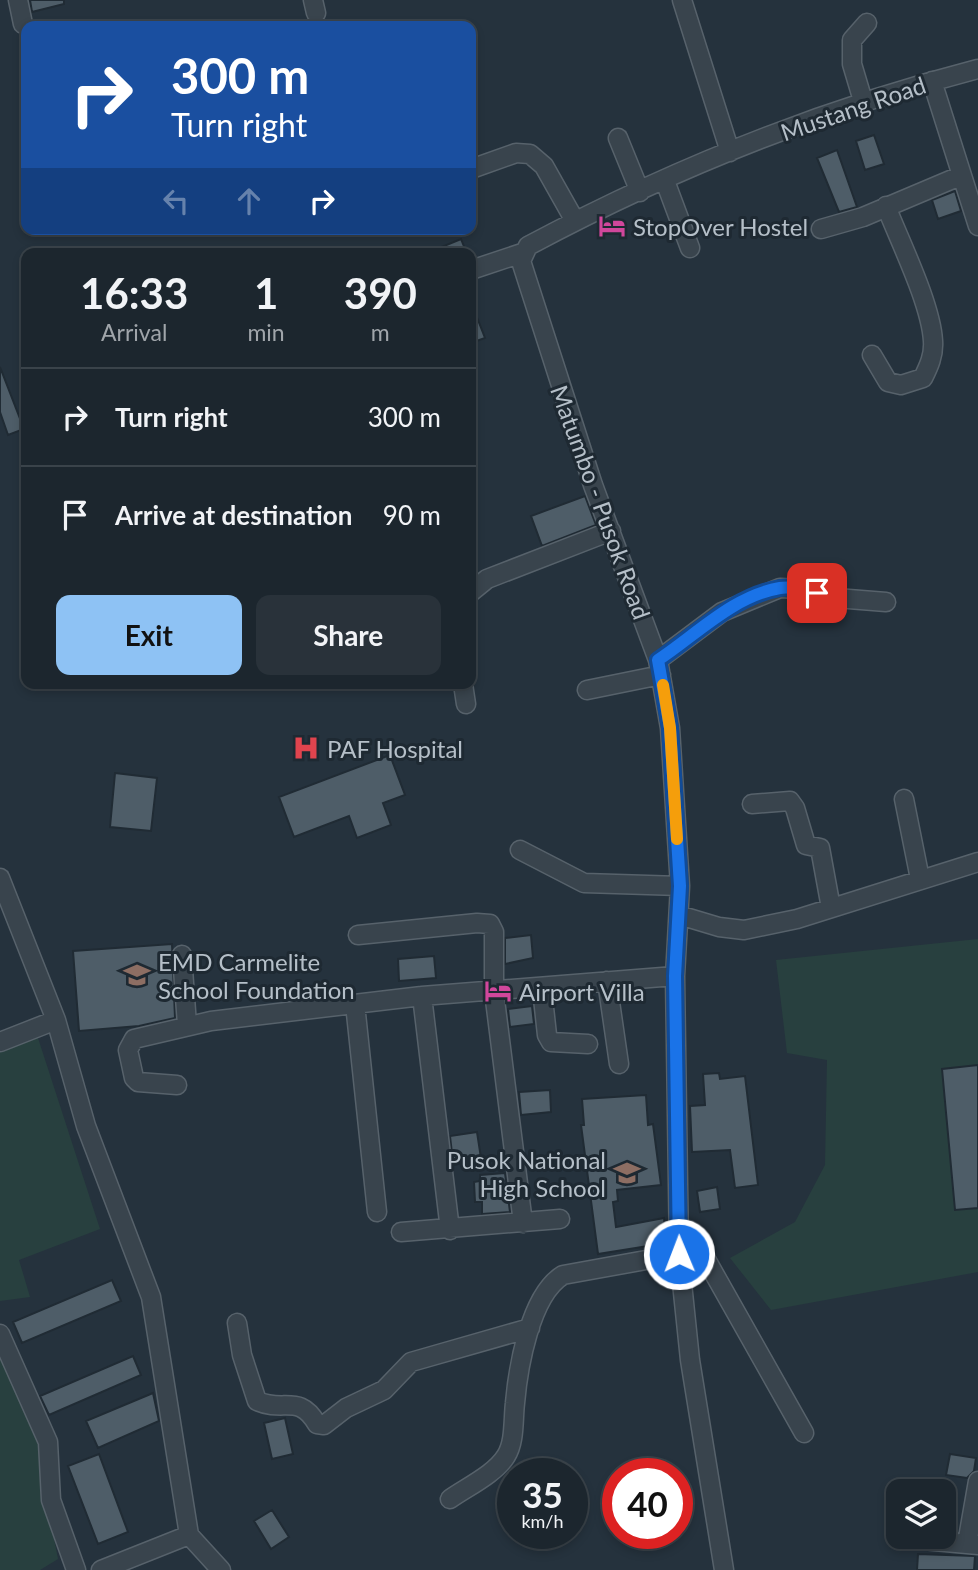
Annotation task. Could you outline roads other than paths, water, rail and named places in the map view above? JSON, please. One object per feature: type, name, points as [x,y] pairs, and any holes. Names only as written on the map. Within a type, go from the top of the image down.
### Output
[{"type":"street","points":[[18,0],[22,21]]},
{"type":"street","points":[[476,268],[522,253],[528,246],[575,220],[730,152],[686,1]]},
{"type":"street","points":[[863,101],[852,64],[852,40],[867,23]]},
{"type":"street","name":"Mustang Road","points":[[730,152],[863,101],[978,69]]},
{"type":"street","points":[[932,81],[978,226]]},
{"type":"street","points":[[618,138],[640,192]]},
{"type":"street","points":[[476,167],[516,153],[530,154],[544,166],[575,220]]},
{"type":"street","points":[[821,229],[960,176]]},
{"type":"street","points":[[665,181],[690,248]]},
{"type":"street","points":[[872,355],[888,382],[901,385],[923,378],[932,361],[933,341],[929,319],[886,206]]},
{"type":"street","name":"Matumbo - Pusok Road","points":[[522,253],[521,261],[555,376],[659,667],[670,728],[680,886],[675,976],[679,1246],[690,1360],[724,1570]]},
{"type":"street","points":[[476,588],[487,579],[611,531]]},
{"type":"street","points":[[587,690],[659,667],[722,612],[780,588],[886,603]]},
{"type":"street","points":[[464,689],[466,704]]},
{"type":"street","points":[[904,799],[920,879]]},
{"type":"street","points":[[752,804],[790,801],[795,808],[806,845],[820,848],[831,908]]},
{"type":"street","points":[[520,850],[584,883],[680,886]]},
{"type":"street","points":[[679,915],[719,927],[744,930],[797,919],[978,862]]},
{"type":"street","points":[[0,878],[56,1020],[86,1126],[151,1297],[189,1535],[221,1570]]},
{"type":"street","points":[[358,935],[477,923],[491,924],[494,932],[494,992],[523,1223]]},
{"type":"street","points":[[182,955],[187,1025]]},
{"type":"street","points":[[177,1085],[138,1082],[131,1073],[128,1050],[134,1039],[143,1034],[187,1025],[422,996],[542,989],[675,976]]},
{"type":"street","points":[[607,981],[619,1064]]},
{"type":"street","points":[[542,989],[547,1035],[551,1042],[587,1044]]},
{"type":"street","points":[[422,996],[450,1230]]},
{"type":"street","points":[[355,1004],[377,1212]]},
{"type":"street","points":[[0,1042],[56,1020]]},
{"type":"street","points":[[401,1232],[560,1219]]},
{"type":"street","points":[[450,1499],[505,1458],[510,1446],[517,1373],[530,1328],[547,1289],[563,1275],[691,1243],[703,1254],[804,1433]]},
{"type":"street","points":[[237,1323],[242,1355],[257,1401],[274,1407],[299,1405],[309,1411],[317,1424],[324,1425],[346,1408],[384,1390],[411,1362],[530,1328]]},
{"type":"street","points":[[0,1334],[48,1442],[51,1500],[76,1570]]},
{"type":"street","points":[[973,1544],[978,1481]]},
{"type":"street","points":[[101,1570],[127,1565],[189,1535]]},
{"type":"place","name":"StopOver Hostel","points":[[612,226]]},
{"type":"place","name":"PAF Hospital","points":[[306,748]]},
{"type":"place","name":"EMD Carmelite School Foundation","points":[[137,975]]},
{"type":"place","name":"Airport Villa","points":[[498,991]]},
{"type":"place","name":"Pusok National High School","points":[[627,1173]]}]
